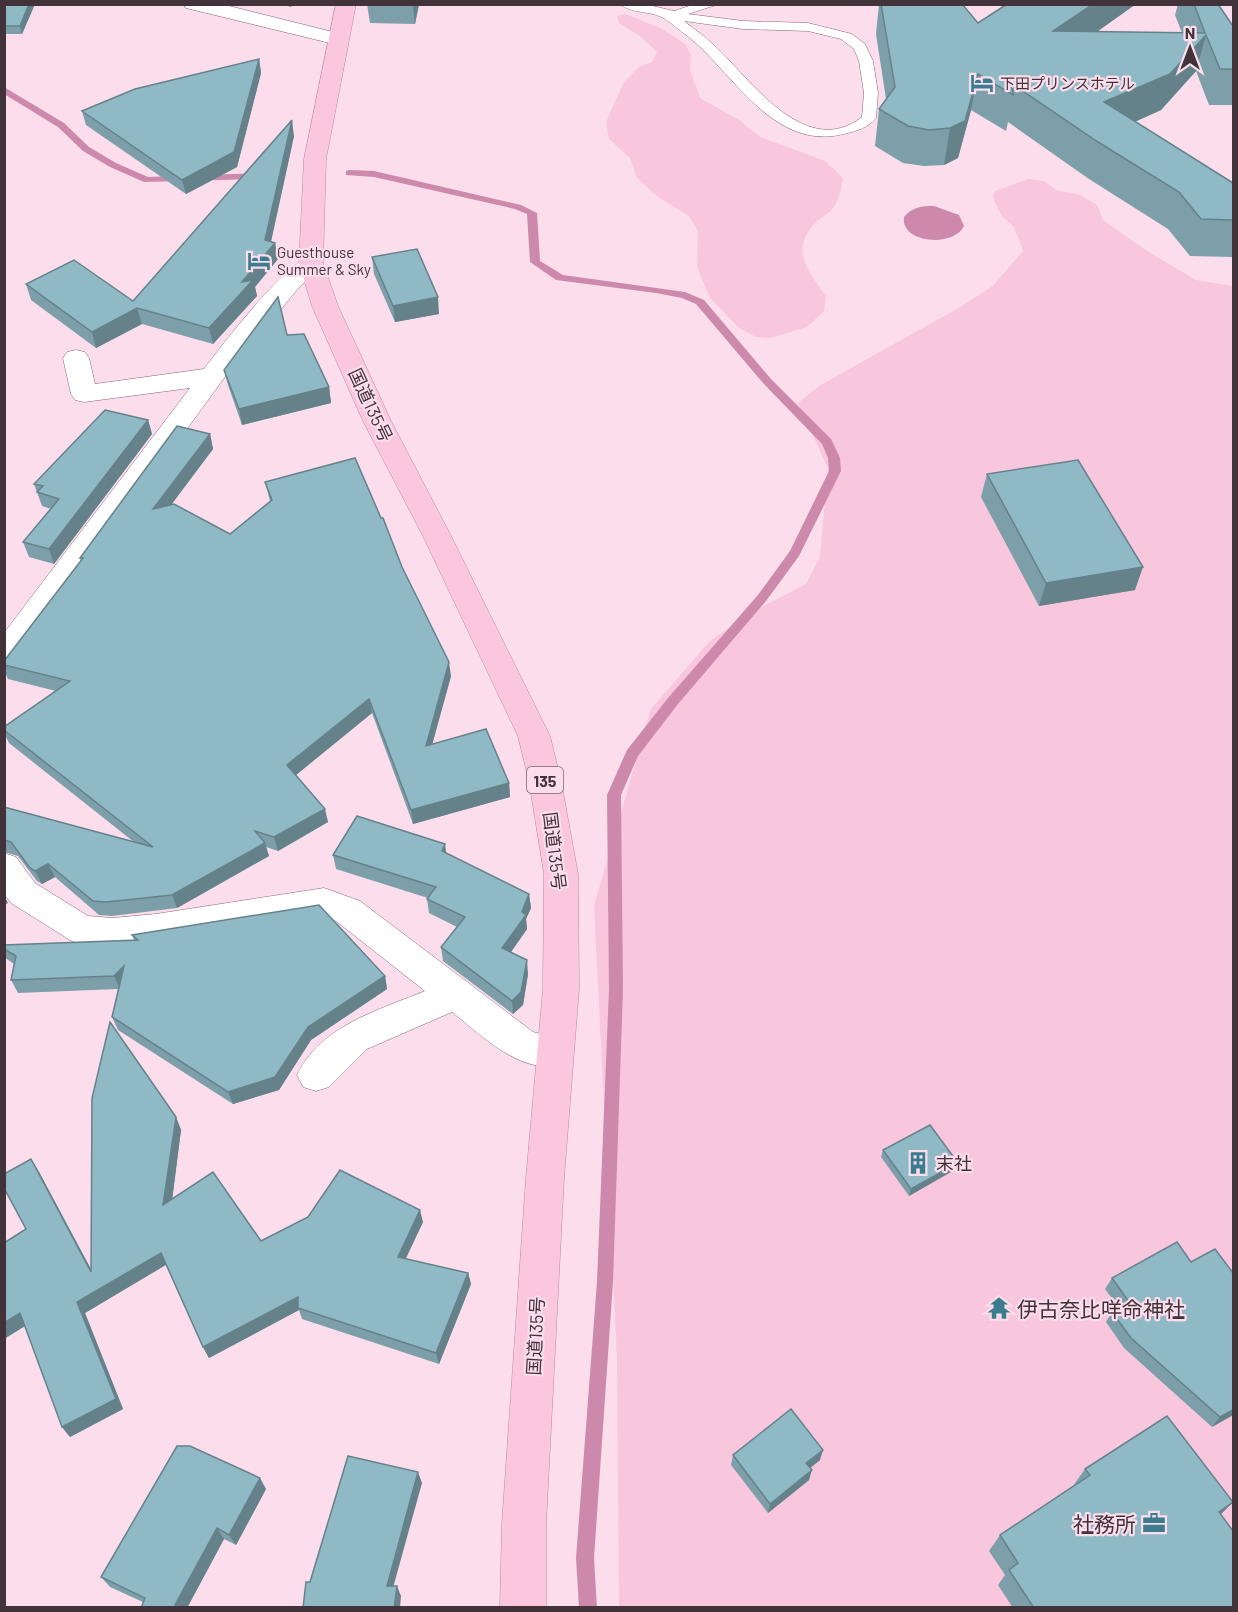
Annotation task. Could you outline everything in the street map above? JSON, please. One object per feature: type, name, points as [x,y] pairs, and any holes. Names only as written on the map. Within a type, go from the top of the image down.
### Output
[{"type":"highway","name":"国道135号","points":[[346,4],[315,159],[311,263],[325,306],[377,422],[436,534],[534,736],[545,781],[561,874],[561,989],[545,1178],[524,1524],[523,1608]]},
{"type":"street","points":[[193,4],[338,39]]},
{"type":"street","points":[[4,656],[213,376],[287,286],[311,263]]},
{"type":"street","points":[[76,358],[84,394],[213,376]]},
{"type":"street","points":[[4,867],[23,893],[82,930],[112,933],[156,929],[324,902],[348,911],[524,1046],[555,1052]]},
{"type":"street","points":[[316,1076],[354,1038],[455,994]]},
{"type":"lane","points":[[626,4],[668,15],[743,25],[811,28],[848,37],[861,48],[865,56],[871,87],[872,110],[869,117],[864,124],[836,134],[818,134],[794,126],[779,118],[719,42],[668,15]]},
{"type":"lane","points":[[668,15],[713,4]]},
{"type":"lane","points":[[719,42],[743,25]]},
{"type":"shaded area","points":[[626,14],[662,29],[685,44],[691,55],[690,70],[700,98],[739,120],[760,137],[825,161],[843,178],[834,207],[817,221],[804,241],[804,259],[807,268],[826,296],[824,311],[807,327],[770,338],[756,337],[739,328],[710,298],[697,267],[698,231],[689,216],[658,197],[637,178],[630,158],[609,139],[606,122],[624,82],[639,67],[652,62],[657,52],[640,36],[619,23],[617,16]]},
{"type":"shaded area","points":[[1029,179],[1044,181],[1056,190],[1080,195],[1097,205],[1103,220],[1147,251],[1196,280],[1233,286],[1233,1607],[619,1607],[617,1356],[594,906],[651,709],[709,642],[747,615],[806,584],[820,557],[828,468],[798,403],[819,386],[962,306],[993,286],[1023,251],[1014,227],[1001,215],[993,198],[995,191]]},
{"type":"shaded area","points":[[925,206],[934,206],[959,215],[964,226],[958,233],[949,238],[928,240],[918,237],[905,226],[904,217],[910,211]]},
{"type":"building","points":[[4,4],[29,4],[20,26],[4,26]]},
{"type":"building","points":[[881,4],[962,4],[978,23],[1007,4],[1093,4],[1053,31],[1205,33],[1194,4],[1218,4],[1233,26],[1233,69],[1220,69],[1206,35],[1170,74],[1104,102],[1233,183],[1233,220],[1201,219],[1179,192],[1098,142],[1011,83],[1013,95],[978,74],[965,121],[950,128],[929,130],[908,126],[879,109],[895,87]]},
{"type":"building","points":[[259,59],[234,152],[182,180],[82,111],[135,89]]},
{"type":"building","points":[[292,120],[265,240],[275,243],[242,282],[253,280],[209,328],[137,308],[92,332],[26,284],[74,260],[133,301]]},
{"type":"building","points":[[417,249],[438,297],[393,306],[372,257]]},
{"type":"building","points":[[278,297],[287,335],[304,334],[329,387],[239,409],[224,370]]},
{"type":"building","points":[[105,410],[148,420],[49,549],[23,542],[59,499],[37,492],[43,486],[34,484]]},
{"type":"building","points":[[177,426],[210,434],[153,509],[174,504],[230,534],[272,500],[265,482],[355,458],[381,518],[383,518],[402,567],[449,662],[426,746],[486,729],[509,783],[411,810],[369,699],[287,765],[325,809],[274,837],[255,831],[265,843],[172,895],[106,902],[93,901],[48,864],[35,871],[30,868],[11,842],[4,840],[4,807],[153,847],[4,730],[4,727],[70,681],[4,665],[4,661],[83,558],[80,558]]},
{"type":"building","points":[[1078,460],[1143,567],[1046,583],[987,474]]},
{"type":"building","points":[[357,816],[445,844],[442,851],[529,894],[522,912],[526,915],[502,948],[527,960],[521,992],[512,1001],[441,947],[465,917],[427,899],[436,887],[333,855]]},
{"type":"building","points":[[319,905],[385,976],[308,1027],[275,1077],[228,1092],[112,1017],[124,966],[114,976],[11,980],[16,956],[4,949],[4,945],[138,940],[132,935]]},
{"type":"building","points":[[110,1022],[176,1117],[163,1205],[213,1172],[261,1241],[308,1217],[340,1170],[420,1210],[398,1257],[468,1273],[436,1353],[298,1308],[298,1297],[203,1347],[161,1253],[77,1302],[116,1399],[62,1427],[20,1313],[4,1323],[4,1243],[26,1229],[4,1188],[4,1174],[31,1159],[91,1272],[92,1098]]},
{"type":"building","name":"末社","points":[[930,1125],[958,1163],[911,1189],[883,1150]]},
{"type":"building","points":[[1177,1242],[1191,1262],[1215,1249],[1233,1273],[1233,1410],[1220,1417],[1131,1338],[1112,1312],[1129,1302],[1112,1278]]},
{"type":"building","points":[[791,1409],[823,1450],[806,1463],[812,1470],[770,1504],[733,1455]]},
{"type":"building","name":"社務所","points":[[1167,1416],[1233,1502],[1219,1512],[1233,1531],[1233,1608],[1034,1608],[1009,1570],[1018,1563],[1000,1535],[1090,1475],[1085,1469]]},
{"type":"building","points":[[177,1446],[190,1446],[260,1478],[229,1535],[217,1528],[175,1605],[182,1608],[141,1608],[145,1598],[101,1577]]},
{"type":"building","points":[[348,1456],[418,1472],[387,1586],[397,1586],[394,1608],[303,1608],[306,1582],[310,1582]]},
{"type":"waterway","points":[[4,90],[61,125],[86,149],[113,165],[147,180],[260,176]]},
{"type":"waterway","points":[[349,173],[374,174],[518,207],[532,213],[535,262],[560,278],[656,290],[685,295],[700,302],[767,381],[827,442],[834,458],[835,471],[795,553],[762,598],[673,701],[632,754],[614,795],[616,989],[605,1282],[585,1558],[588,1608]]},
{"type":"place","name":"下田プリンスホテル","points":[[982,83]]},
{"type":"place","name":"Guesthouse Summer & Sky","points":[[259,261]]},
{"type":"place","name":"末社","points":[[918,1163]]},
{"type":"place","name":"伊古奈比咩命神社","points":[[999,1308]]},
{"type":"place","name":"社務所","points":[[1154,1523]]}]
